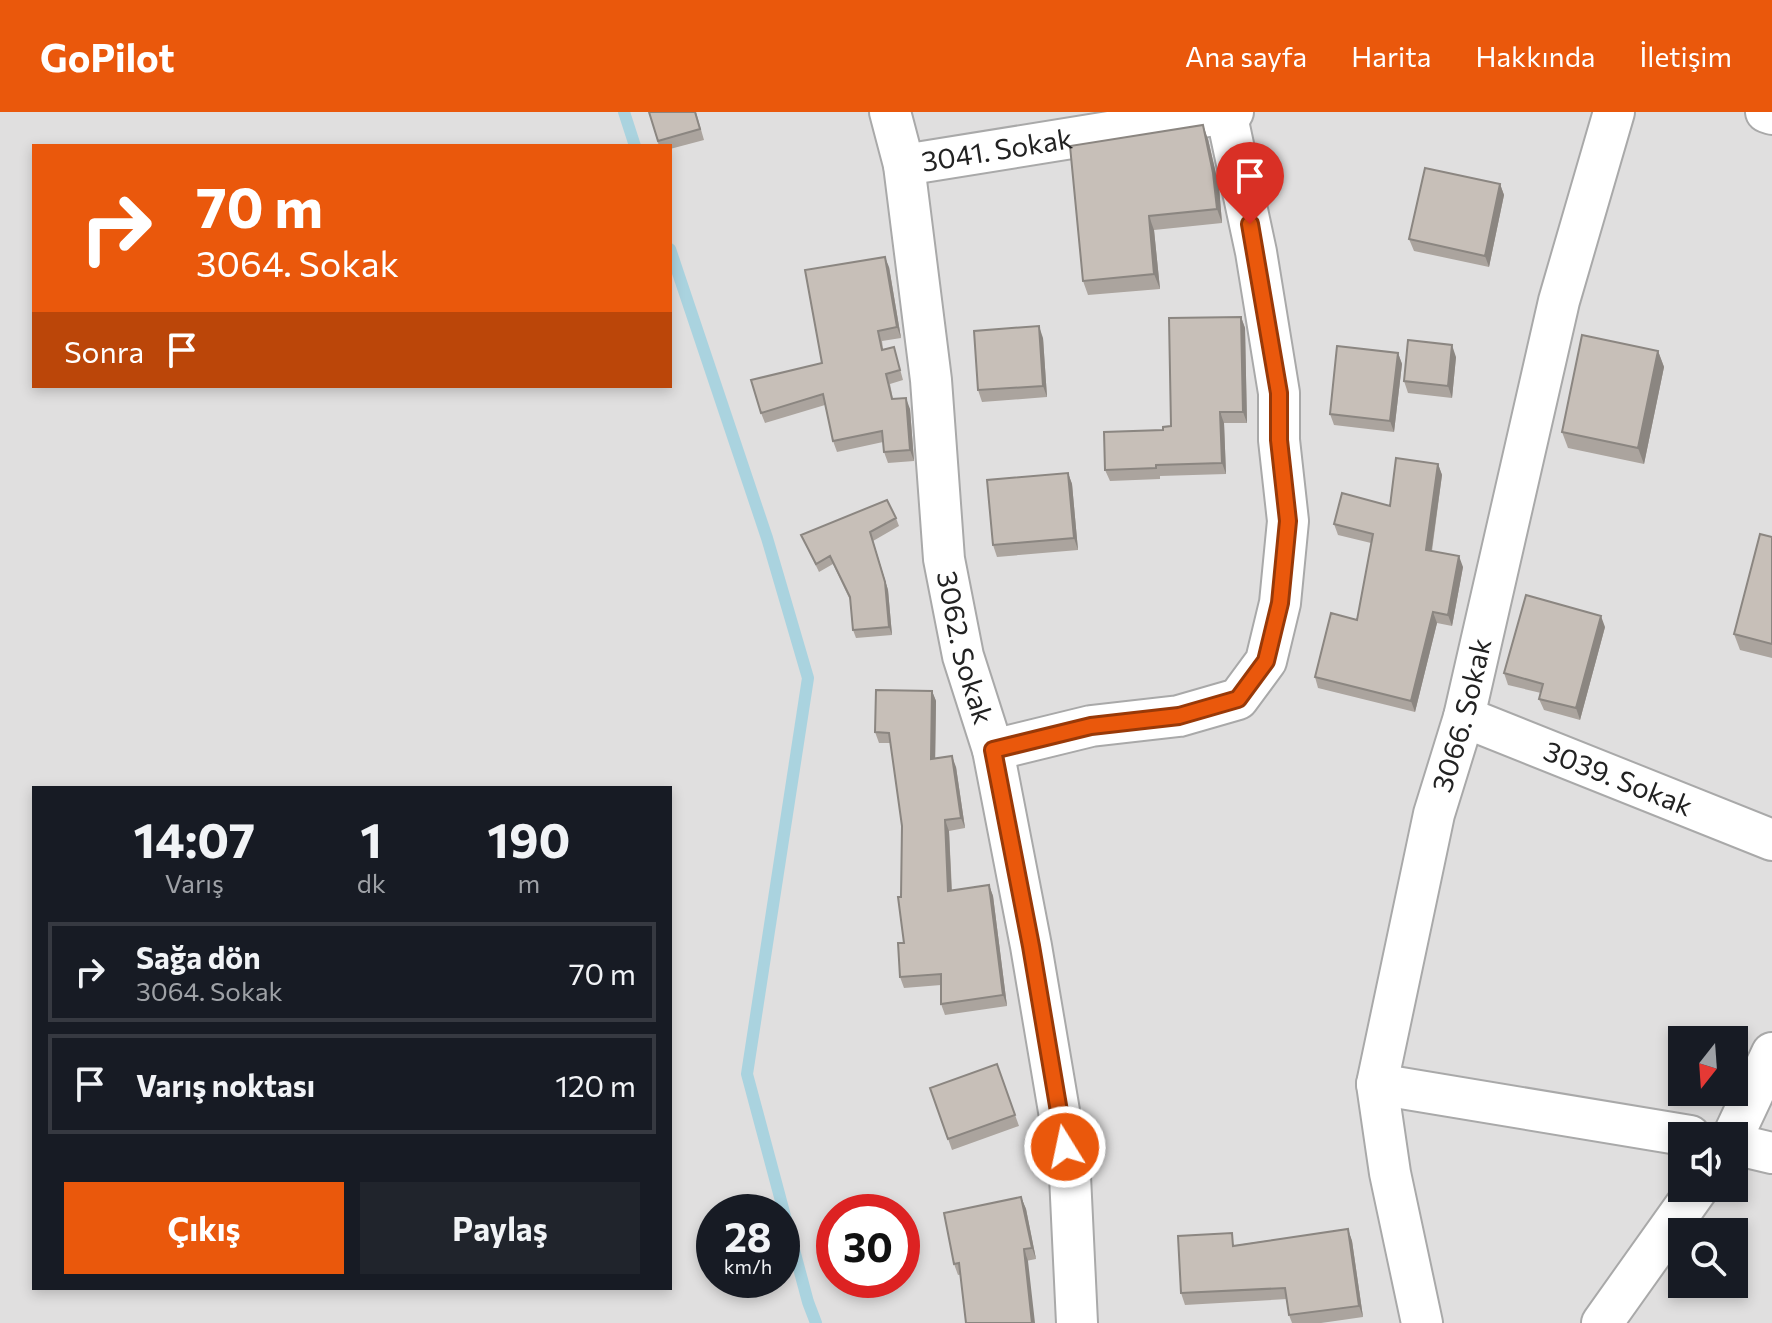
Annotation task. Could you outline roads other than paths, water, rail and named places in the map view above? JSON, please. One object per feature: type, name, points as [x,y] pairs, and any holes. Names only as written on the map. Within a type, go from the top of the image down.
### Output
[{"type":"street","name":"3062. Sokak","points":[[890,112],[904,165],[931,380],[944,559],[963,656],[993,750],[1031,946],[1070,1176],[1077,1323]]},
{"type":"street","points":[[993,750],[1091,726],[1179,716],[1238,699],[1266,661],[1280,603],[1288,521],[1279,440],[1279,393],[1256,252],[1226,112]]},
{"type":"street","name":"3041. Sokak","points":[[904,165],[1233,112]]},
{"type":"street","name":"3066. Sokak","points":[[1422,1323],[1390,1173],[1377,1084],[1434,814],[1464,717],[1559,301],[1614,112]]},
{"type":"street","points":[[1766,112],[1772,114]]},
{"type":"street","name":"3039. Sokak","points":[[1464,717],[1772,840]]},
{"type":"street","points":[[1740,1122],[1772,1053]]},
{"type":"street","points":[[1377,1084],[1668,1132]]},
{"type":"street","points":[[1748,1147],[1772,1153]]},
{"type":"street","points":[[1602,1323],[1688,1202]]},
{"type":"waterway","points":[[624,112],[634,144]]},
{"type":"waterway","points":[[672,255],[767,538],[808,678],[747,1074],[816,1323]]}]
